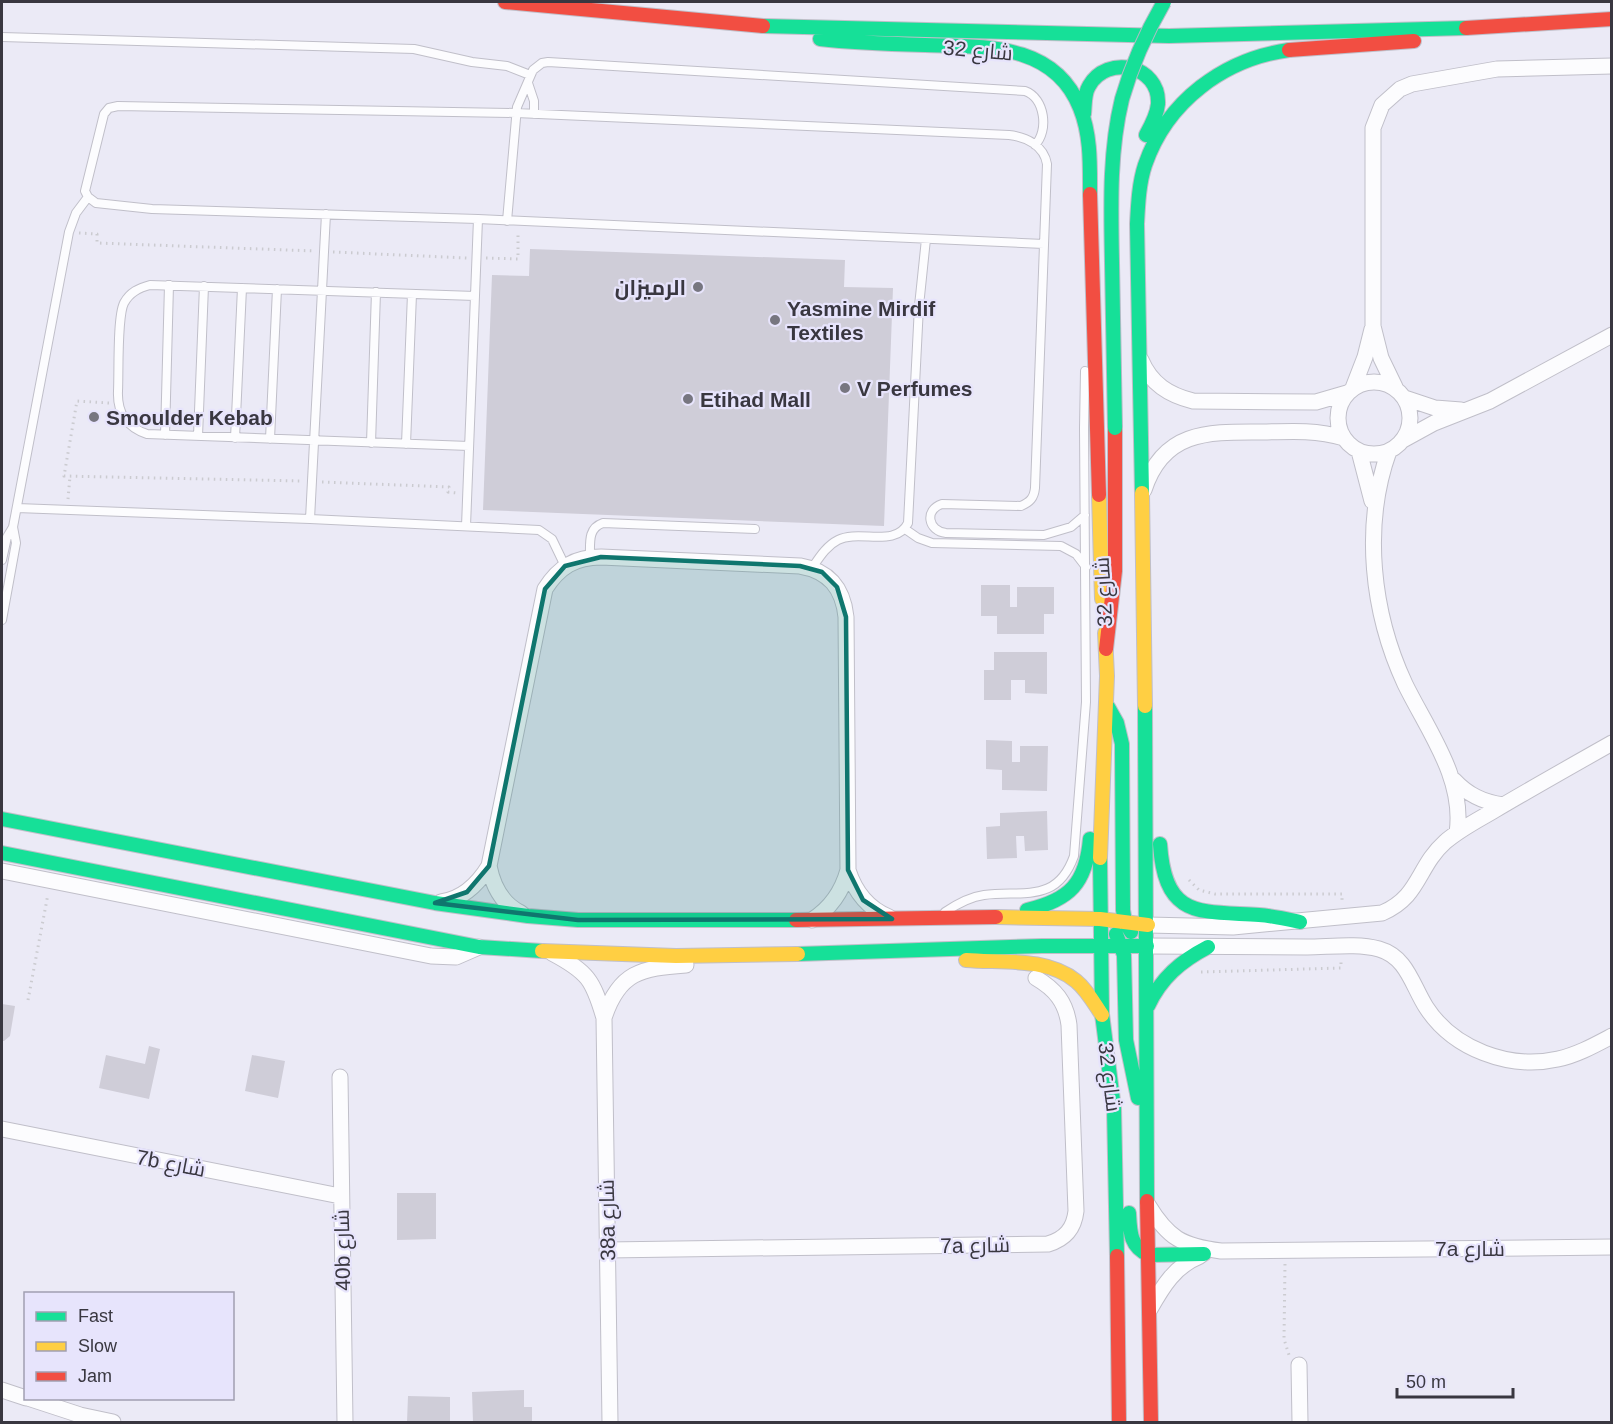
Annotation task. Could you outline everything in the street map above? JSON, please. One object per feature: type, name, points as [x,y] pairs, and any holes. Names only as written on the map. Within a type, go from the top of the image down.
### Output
[{"type":"main road","points":[[504,2],[761,26],[1168,36],[1485,27],[1611,20]]},
{"type":"main road","points":[[1106,649],[1115,571],[1115,428],[1110,184],[1113,141],[1122,97],[1136,56],[1164,2]]},
{"type":"main road","name":"شارع 32","points":[[761,26],[839,41],[997,48],[1016,51],[1051,68],[1076,97],[1084,114],[1089,144],[1102,588],[1106,649],[1100,919],[1102,1015],[1113,1086],[1115,1122],[1119,1422]]},
{"type":"main road","name":"شارع 32","points":[[1151,1422],[1146,1136],[1147,795],[1138,195],[1148,157],[1171,115],[1191,93],[1241,62],[1269,53],[1425,39],[1485,27]]},
{"type":"main road","points":[[1084,114],[1088,87],[1103,71],[1113,67],[1135,68],[1152,81],[1159,102],[1141,152],[1138,166],[1138,195]]},
{"type":"main road","points":[[1106,705],[1117,723],[1122,744],[1125,922],[1134,936],[1147,946]]},
{"type":"main road","points":[[985,917],[1056,903],[1076,885],[1088,862],[1091,805],[1103,778]]},
{"type":"main road","points":[[1147,795],[1159,822],[1163,874],[1181,901],[1205,912],[1268,916],[1300,922]]},
{"type":"main road","points":[[2,819],[435,903],[528,916],[578,920],[985,917],[1100,919],[1148,925]]},
{"type":"main road","points":[[2,853],[479,947],[623,956],[850,953],[1101,945],[1147,946]]},
{"type":"main road","points":[[1100,919],[1114,931],[1124,955],[1126,1040],[1146,1136]]},
{"type":"main road","points":[[1147,1009],[1160,982],[1170,971],[1208,947]]},
{"type":"main road","points":[[921,951],[959,959],[1052,967],[1077,981],[1096,1002],[1102,1015]]},
{"type":"main road","points":[[1115,1122],[1122,1132],[1128,1155],[1130,1237],[1136,1249],[1149,1255],[1204,1254]]},
{"type":"street","points":[[1403,440],[1411,424],[1411,415],[1381,358],[1373,326],[1373,141],[1376,116],[1382,105],[1400,89],[1412,84],[1497,69],[1611,66]]},
{"type":"street","points":[[1373,326],[1365,357],[1338,410],[1340,430],[1344,438],[1359,451],[1369,454],[1389,452]]},
{"type":"street","points":[[1374,513],[1381,475],[1389,452],[1403,440],[1434,423],[1490,401],[1611,335]]},
{"type":"street","points":[[1139,354],[1153,380],[1178,398],[1193,401],[1327,401],[1374,381],[1435,408],[1467,410]]},
{"type":"street","points":[[1142,496],[1147,480],[1166,453],[1179,443],[1194,436],[1210,432],[1305,431],[1344,438]]},
{"type":"street","points":[[1359,451],[1374,513],[1375,571],[1385,627],[1404,682],[1453,780],[1458,801],[1457,833]]},
{"type":"street","points":[[435,903],[467,892],[483,876],[489,866],[545,589],[553,576],[565,566],[590,557],[812,568],[830,579],[842,596],[845,606],[848,870],[836,899],[812,920]]},
{"type":"street","points":[[1148,925],[1233,927],[1370,915],[1394,908],[1412,891],[1434,854],[1457,833],[1611,743]]},
{"type":"street","points":[[1453,780],[1470,795],[1480,800],[1503,805]]},
{"type":"street","points":[[489,866],[491,877],[501,897],[508,905],[528,916]]},
{"type":"street","points":[[848,870],[856,891],[863,900],[892,919]]},
{"type":"street","points":[[2,871],[431,956],[456,957],[479,947]]},
{"type":"street","points":[[1147,946],[1342,946],[1379,949],[1391,954],[1401,962],[1427,1008],[1443,1027],[1462,1042],[1484,1053],[1508,1060],[1533,1062],[1557,1059],[1581,1052],[1611,1036]]},
{"type":"street","name":"38a شارع","points":[[550,952],[584,973],[597,993],[604,1018],[610,1422]]},
{"type":"street","name":"38a شارع","points":[[604,1018],[621,984],[641,970],[703,963],[738,954]]},
{"type":"street","name":"7a شارع","points":[[608,1250],[1048,1244],[1065,1236],[1075,1220],[1076,1211],[1069,1025],[1061,999],[1048,985],[1036,978]]},
{"type":"street","name":"40b شارع","points":[[340,1077],[345,1422]]},
{"type":"street","name":"7b شارع","points":[[2,1130],[340,1196]]},
{"type":"street","name":"7a شارع","points":[[1148,1205],[1163,1228],[1181,1242],[1221,1251]]},
{"type":"street","name":"7a شارع","points":[[1148,1312],[1169,1278],[1185,1264],[1204,1254],[1221,1251],[1611,1247]]},
{"type":"street","points":[[1299,1365],[1300,1422]]},
{"type":"street","points":[[2,1390],[24,1397]]},
{"type":"street","points":[[33,1400],[80,1415],[113,1422]]},
{"type":"lane","points":[[2,37],[414,49],[472,62],[507,66],[529,79],[534,101],[534,114]]},
{"type":"lane","points":[[507,221],[516,113],[522,94],[537,66],[548,62],[1025,91],[1034,96],[1042,109],[1041,135],[1035,145]]},
{"type":"lane","points":[[1044,244],[478,219],[152,209],[96,203],[88,197],[86,185],[104,114],[113,106],[516,113],[1010,135],[1023,138],[1044,153],[1047,164],[1035,494],[1027,504],[1015,506],[942,504],[931,511],[930,523],[939,532],[946,533],[1044,535],[1071,526],[1085,514]]},
{"type":"lane","points":[[2,620],[16,543],[14,527],[17,508],[69,232],[76,213],[88,197]]},
{"type":"lane","points":[[310,519],[326,214]]},
{"type":"lane","points":[[466,526],[478,219]]},
{"type":"lane","points":[[812,568],[829,546],[845,537],[895,536],[905,529],[908,523],[919,306],[926,239]]},
{"type":"lane","points":[[469,446],[147,434],[127,423],[118,403],[122,310],[125,300],[140,287],[169,285],[475,296]]},
{"type":"lane","points":[[165,435],[169,285]]},
{"type":"lane","points":[[198,436],[204,286]]},
{"type":"lane","points":[[235,438],[242,288]]},
{"type":"lane","points":[[270,439],[277,289]]},
{"type":"lane","points":[[371,443],[376,292]]},
{"type":"lane","points":[[406,444],[412,294]]},
{"type":"lane","points":[[936,918],[959,903],[975,897],[1038,893],[1057,883],[1070,867],[1075,846],[1086,702],[1085,372],[1087,340],[1094,298]]},
{"type":"lane","points":[[17,508],[539,530],[552,539],[565,566]]},
{"type":"lane","points":[[590,557],[591,533],[594,528],[603,523],[755,529]]},
{"type":"lane","points":[[2,560],[7,537],[14,527]]},
{"type":"lane","points":[[905,529],[918,538],[932,543],[1061,546],[1076,554],[1086,567]]},
{"type":"path","points":[[69,232],[97,234],[97,243],[518,259],[518,221]]},
{"type":"path","points":[[118,403],[77,401],[64,476],[448,487],[448,492],[468,493]]},
{"type":"path","points":[[67,510],[70,476]]},
{"type":"path","points":[[28,1000],[50,880]]},
{"type":"path","points":[[1285,1250],[1285,1346],[1290,1357],[1299,1365]]},
{"type":"highlighted area","points":[[601,557],[800,566],[822,572],[837,587],[846,617],[848,870],[863,900],[892,919],[578,920],[435,903],[467,892],[489,866],[541,604],[545,589],[565,566]]},
{"type":"building","name":"Etihad Mall","points":[[530,249],[845,260],[844,287],[893,288],[884,526],[483,510],[492,275],[529,276]]},
{"type":"building","points":[[981,585],[1010,585],[1010,607],[1017,607],[1017,587],[1054,587],[1054,614],[1044,614],[1044,634],[997,634],[997,616],[981,616]]},
{"type":"building","points":[[994,652],[1047,652],[1047,694],[1025,693],[1025,680],[1011,680],[1011,700],[984,700],[984,670],[994,670]]},
{"type":"building","points":[[986,740],[1012,741],[1012,762],[1020,762],[1020,746],[1048,746],[1047,791],[1002,790],[1002,770],[986,769]]},
{"type":"building","points":[[1047,811],[1048,850],[1025,851],[1024,836],[1016,836],[1017,858],[987,859],[986,827],[1000,826],[1000,813]]},
{"type":"building","points":[[2,1004],[15,1006],[10,1036],[4,1041],[2,1041]]},
{"type":"building","points":[[149,1046],[160,1049],[149,1099],[99,1088],[106,1055],[145,1064]]},
{"type":"building","points":[[252,1055],[285,1061],[278,1098],[245,1091]]},
{"type":"building","points":[[397,1193],[436,1193],[436,1239],[397,1240]]},
{"type":"building","points":[[524,1390],[524,1407],[532,1407],[532,1422],[473,1422],[472,1392]]},
{"type":"building","points":[[408,1396],[450,1397],[450,1422],[407,1422]]},
{"type":"traffic: fast","points":[[1115,428],[1111,201],[1115,139],[1122,99],[1130,73],[1145,37],[1164,2]]},
{"type":"traffic: fast","points":[[763,26],[1169,36],[1466,28]]},
{"type":"traffic: fast","points":[[820,39],[993,48],[1014,52],[1035,60],[1053,71],[1068,86],[1080,108],[1088,139],[1090,194]]},
{"type":"traffic: fast","points":[[1142,493],[1137,224],[1140,186],[1145,165],[1168,121],[1201,87],[1221,73],[1242,63],[1289,50]]},
{"type":"traffic: fast","points":[[1084,114],[1087,89],[1097,76],[1119,67],[1131,68],[1151,80],[1156,91],[1158,104],[1154,120],[1146,135]]},
{"type":"traffic: fast","points":[[1145,706],[1147,1201]]},
{"type":"traffic: fast","points":[[1108,707],[1117,723],[1122,744],[1123,910],[1125,922],[1131,932]]},
{"type":"traffic: fast","points":[[2,819],[435,903],[528,916],[578,920],[796,920]]},
{"type":"traffic: fast","points":[[1027,910],[1054,901],[1073,887],[1085,867],[1090,839]]},
{"type":"traffic: fast","points":[[1160,844],[1163,868],[1169,886],[1178,898],[1189,906],[1203,911],[1264,915],[1300,922]]},
{"type":"traffic: fast","points":[[2,853],[479,947],[542,951]]},
{"type":"traffic: fast","points":[[1100,858],[1102,1014],[1114,1108],[1117,1256]]},
{"type":"traffic: fast","points":[[1116,934],[1124,955],[1126,1040],[1138,1098]]},
{"type":"traffic: fast","points":[[798,954],[1042,946],[1147,946]]},
{"type":"traffic: fast","points":[[1148,1006],[1159,987],[1173,971],[1208,947]]},
{"type":"traffic: fast","points":[[1129,1213],[1132,1238],[1143,1252],[1149,1255],[1204,1254]]},
{"type":"traffic: slow","points":[[1142,493],[1145,706]]},
{"type":"traffic: slow","points":[[1099,495],[1102,599]]},
{"type":"traffic: slow","points":[[1100,858],[1107,676],[1105,633]]},
{"type":"traffic: slow","points":[[996,917],[1100,919],[1148,925]]},
{"type":"traffic: slow","points":[[542,951],[676,956],[798,954]]},
{"type":"traffic: slow","points":[[966,960],[1023,963],[1052,968],[1076,981],[1102,1015]]},
{"type":"traffic: jam","points":[[505,2],[763,26]]},
{"type":"traffic: jam","points":[[1466,28],[1612,19]]},
{"type":"traffic: jam","points":[[1289,50],[1414,41]]},
{"type":"traffic: jam","points":[[1090,194],[1099,495]]},
{"type":"traffic: jam","points":[[1106,649],[1115,571],[1115,428]]},
{"type":"traffic: jam","points":[[796,920],[996,917]]},
{"type":"traffic: jam","points":[[1147,1201],[1151,1422]]},
{"type":"traffic: jam","points":[[1117,1256],[1119,1422]]},
{"type":"place","name":"الرميزان","points":[[698,287]]},
{"type":"place","name":"Yasmine Mirdif Textiles","points":[[775,320]]},
{"type":"place","name":"V Perfumes","points":[[845,388]]},
{"type":"place","name":"Etihad Mall","points":[[688,399]]},
{"type":"place","name":"Smoulder Kebab","points":[[94,417]]}]
